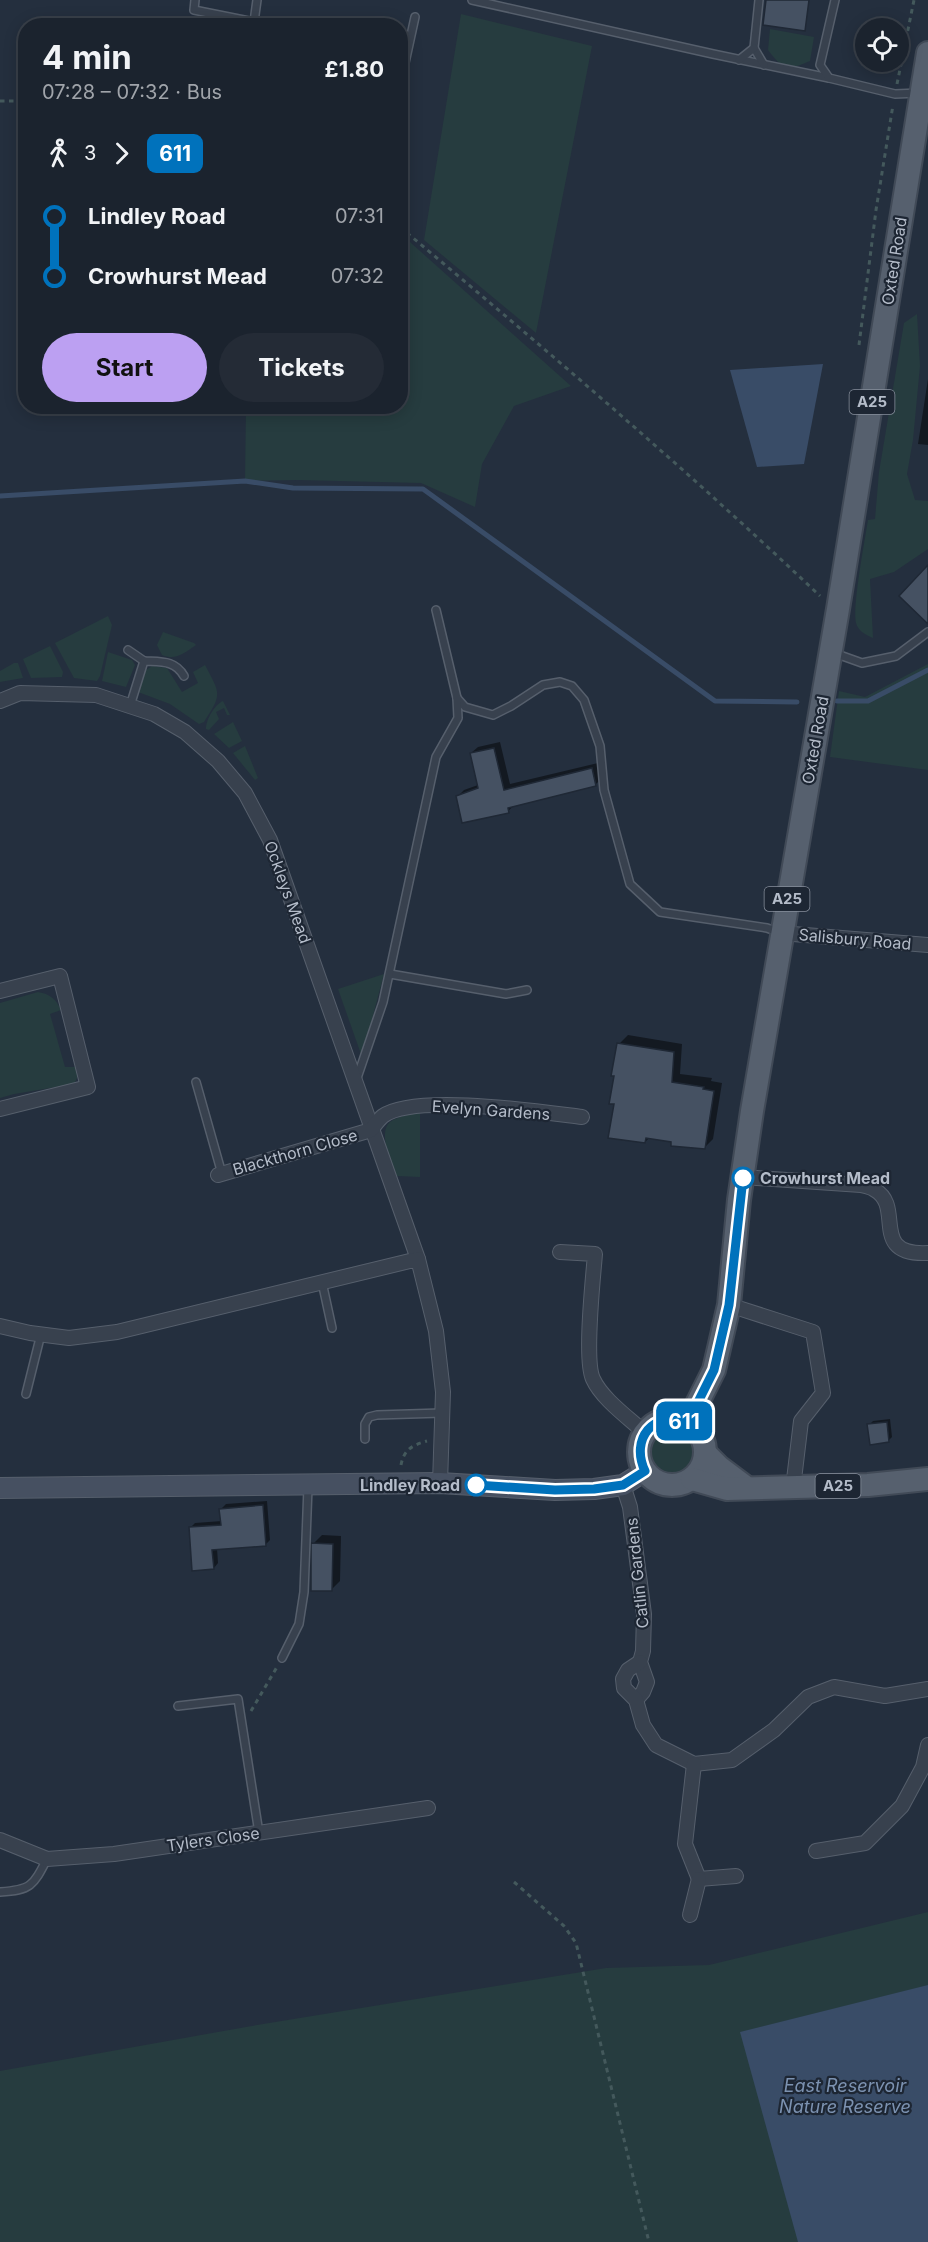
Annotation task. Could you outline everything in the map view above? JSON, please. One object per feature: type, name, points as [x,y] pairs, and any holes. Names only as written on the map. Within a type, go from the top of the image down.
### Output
[{"type":"main road","name":"Oxted Road","points":[[688,1422],[714,1370],[729,1305],[743,1178],[781,933],[838,609],[928,53]]},
{"type":"main road","points":[[666,1419],[688,1422],[703,1438],[706,1454],[704,1463],[692,1479],[683,1484],[670,1486],[657,1482],[645,1471],[639,1454],[639,1446],[645,1433],[658,1422],[666,1419]]},
{"type":"main road","points":[[706,1454],[718,1467],[747,1488]]},
{"type":"main road","points":[[0,1488],[440,1483],[555,1490],[594,1489],[623,1485],[645,1471]]},
{"type":"main road","name":"A25","points":[[692,1479],[727,1490],[868,1485],[928,1479]]},
{"type":"street","name":"Ockleys Mead","points":[[0,701],[20,693],[96,695],[154,714],[185,732],[218,761],[245,793],[270,840],[418,1258]]},
{"type":"street","name":"Salisbury Road","points":[[781,933],[928,945]]},
{"type":"street","points":[[0,991],[60,976],[88,1087],[0,1109]]},
{"type":"street","name":"Evelyn Gardens","points":[[371,1130],[384,1115],[411,1106],[507,1108],[582,1116]]},
{"type":"street","name":"Blackthorn Close","points":[[220,1174],[371,1130]]},
{"type":"street","points":[[743,1178],[861,1185],[875,1190],[882,1197],[893,1239],[897,1245],[909,1253],[928,1253]]},
{"type":"street","points":[[560,1252],[595,1254],[589,1354],[592,1378],[602,1393],[645,1433]]},
{"type":"street","points":[[0,1326],[69,1338],[117,1332],[418,1258],[436,1330],[443,1392],[440,1483]]},
{"type":"street","points":[[729,1305],[813,1332],[823,1393],[801,1421],[793,1488]]},
{"type":"street","name":"Catlin Gardens","points":[[623,1485],[630,1507],[644,1614],[643,1651],[640,1662],[647,1682],[643,1692],[636,1700]]},
{"type":"street","name":"Catlin Gardens","points":[[640,1662],[628,1670],[623,1679],[624,1688],[636,1700],[643,1725],[656,1745],[694,1764]]},
{"type":"street","points":[[690,1915],[699,1879],[685,1844],[694,1764],[732,1760],[774,1730],[808,1697],[834,1687],[885,1696],[928,1689]]},
{"type":"street","points":[[816,1851],[865,1843],[902,1806],[925,1768],[928,1745]]},
{"type":"street","name":"Tylers Close","points":[[0,1840],[47,1859],[114,1854],[428,1808]]},
{"type":"street","points":[[699,1879],[736,1876]]},
{"type":"lane","points":[[195,0],[194,10],[228,18]]},
{"type":"lane","points":[[254,18],[257,0]]},
{"type":"lane","points":[[472,0],[896,94],[921,93]]},
{"type":"lane","points":[[759,0],[754,48],[764,65]]},
{"type":"lane","points":[[808,74],[820,65],[835,0]]},
{"type":"lane","points":[[408,44],[415,17]]},
{"type":"lane","points":[[739,60],[754,48]]},
{"type":"lane","points":[[820,65],[830,78]]},
{"type":"lane","points":[[356,1082],[390,974],[436,757],[458,718],[457,698],[436,610]]},
{"type":"lane","points":[[830,651],[862,663],[896,656],[928,632]]},
{"type":"lane","points":[[128,650],[144,661],[170,663],[180,669],[184,676]]},
{"type":"lane","points":[[130,706],[144,661]]},
{"type":"lane","points":[[457,698],[465,707],[493,715],[543,685],[560,681],[572,686],[584,700],[600,746],[604,790],[630,884],[660,912],[767,928],[781,933]]},
{"type":"lane","points":[[390,974],[506,994],[527,990]]},
{"type":"lane","points":[[196,1082],[220,1174]]},
{"type":"lane","points":[[322,1282],[332,1328]]},
{"type":"lane","points":[[26,1394],[41,1334]]},
{"type":"lane","points":[[365,1439],[365,1424],[369,1417],[442,1413]]},
{"type":"lane","points":[[282,1658],[300,1624],[304,1592],[308,1484]]},
{"type":"lane","points":[[178,1706],[238,1699],[259,1833]]},
{"type":"lane","points":[[0,1892],[22,1890],[37,1878],[47,1859]]},
{"type":"path","points":[[0,101],[18,101]]},
{"type":"path","points":[[408,234],[583,380],[744,524],[820,597],[838,609]]},
{"type":"path","points":[[428,1451],[429,1441]]},
{"type":"path","points":[[243,1726],[282,1658]]},
{"type":"path","points":[[514,1882],[564,1926],[576,1943],[649,2242]]},
{"type":"green space","points":[[461,14],[592,46],[536,333],[424,240]]},
{"type":"green space","points":[[770,29],[814,37],[810,61],[791,67],[777,61],[768,50]]},
{"type":"green space","points":[[408,240],[571,386],[514,406],[482,464],[475,507],[421,483],[245,481],[246,414],[408,414]]},
{"type":"green space","points":[[917,314],[920,366],[913,440],[907,474],[915,500],[928,501],[928,549],[894,572],[870,579],[873,638],[860,630],[856,623],[859,573],[868,520],[875,519],[879,472],[904,323]]},
{"type":"green space","points":[[108,616],[112,625],[100,676],[97,681],[74,678],[55,643]]},
{"type":"green space","points":[[163,632],[196,645],[176,657],[167,657],[162,655],[157,645]]},
{"type":"green space","points":[[50,646],[63,672],[62,677],[31,678],[23,659]]},
{"type":"green space","points":[[108,652],[132,660],[135,665],[126,687],[102,681]]},
{"type":"green space","points":[[18,663],[23,678],[0,682],[0,671]]},
{"type":"green space","points":[[928,664],[928,770],[830,757],[839,691],[865,697]]},
{"type":"green space","points":[[205,665],[217,694],[214,706],[204,722],[199,724],[170,704],[138,692],[146,670],[152,666],[167,668],[182,692],[198,683],[193,672]]},
{"type":"green space","points":[[223,701],[230,715],[227,715],[224,708],[216,712],[219,719],[209,730],[206,729],[211,713]]},
{"type":"green space","points":[[233,722],[242,741],[229,748],[214,734]]},
{"type":"green space","points":[[245,746],[258,778],[255,780],[233,753]]},
{"type":"green space","points":[[384,974],[362,1057],[338,989]]},
{"type":"green space","points":[[38,992],[52,998],[61,1010],[50,1014],[65,1067],[77,1067],[77,1078],[74,1084],[0,1098],[0,1003]]},
{"type":"green space","points":[[420,1111],[420,1177],[397,1176],[386,1146],[385,1131],[393,1120]]},
{"type":"green space","points":[[673,1429],[682,1430],[689,1436],[695,1443],[695,1461],[689,1468],[682,1474],[673,1475],[664,1474],[657,1468],[651,1461],[650,1452],[651,1443],[657,1436],[664,1430]]},
{"type":"green space","points":[[928,1912],[928,2242],[0,2242],[0,2071],[257,2025],[606,1968],[709,1965]]},
{"type":"water","points":[[823,364],[804,464],[757,467],[730,370]]},
{"type":"water","name":"East Reservoir Nature Reserve","points":[[928,1985],[928,2242],[798,2242],[740,2032]]},
{"type":"building","points":[[766,0],[809,0],[805,31],[763,25]]},
{"type":"building","points":[[928,565],[928,624],[899,596]]},
{"type":"building","points":[[494,748],[504,790],[592,768],[596,786],[508,808],[509,813],[462,823],[456,796],[478,788],[470,753]]},
{"type":"building","points":[[617,1043],[674,1052],[672,1082],[704,1087],[703,1089],[714,1091],[705,1149],[671,1146],[671,1142],[646,1138],[645,1143],[608,1138],[614,1104],[609,1104],[614,1076],[611,1076]]},
{"type":"building","points":[[887,1422],[889,1442],[870,1445],[867,1424]]},
{"type":"building","points":[[263,1505],[266,1546],[212,1550],[214,1569],[192,1571],[189,1527],[221,1525],[219,1509]]},
{"type":"building","points":[[311,1543],[333,1544],[332,1591],[311,1591]]},
{"type":"waterway","points":[[0,496],[245,481],[293,488],[423,489],[715,701],[797,702]]},
{"type":"waterway","points":[[837,701],[868,701],[928,670]]},
{"type":"bus line","name":"611","points":[[476,1485],[555,1490],[594,1489],[623,1485],[645,1471],[640,1461],[639,1446],[651,1426],[666,1419],[688,1422],[714,1370],[729,1305],[743,1178]]},
{"type":"place","name":"Crowhurst Mead","points":[[743,1178]]},
{"type":"place","name":"Lindley Road","points":[[476,1485]]}]
